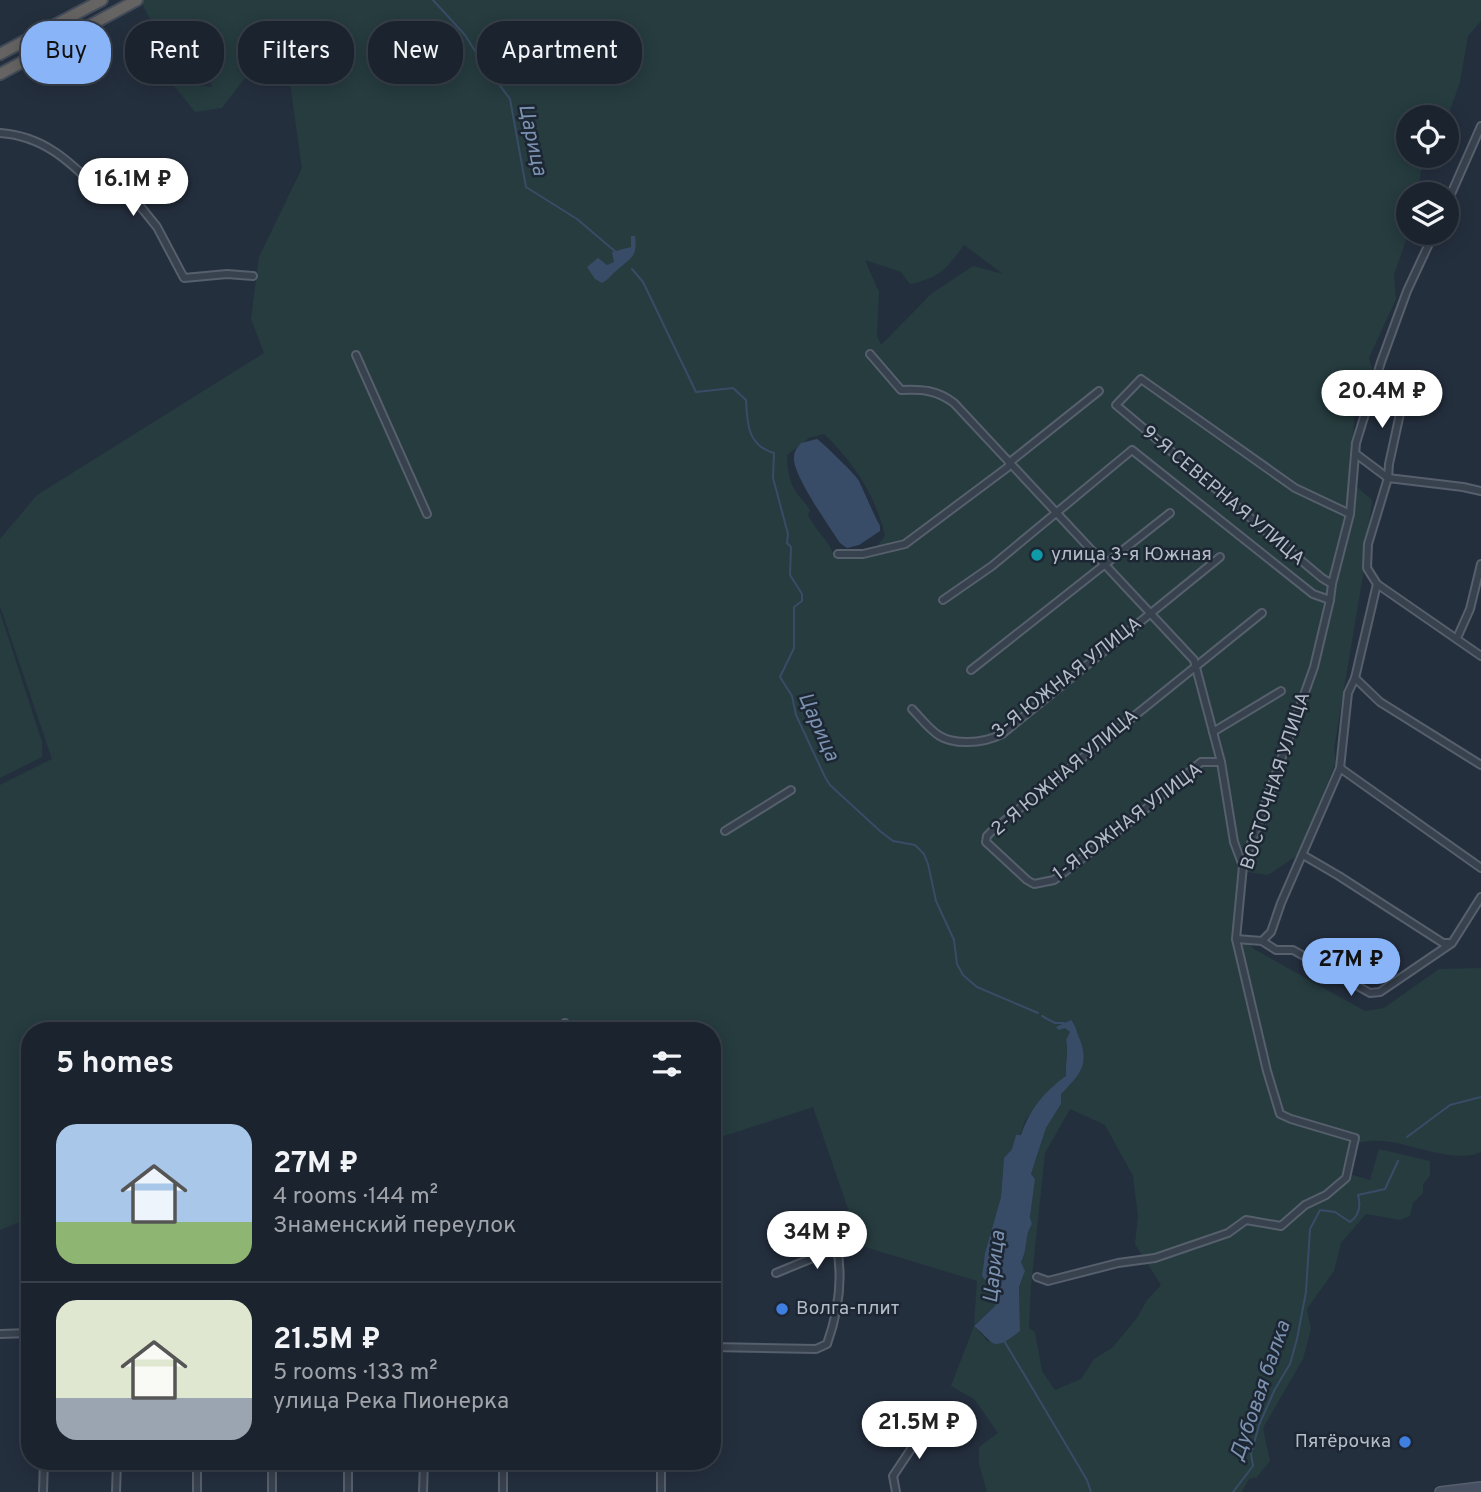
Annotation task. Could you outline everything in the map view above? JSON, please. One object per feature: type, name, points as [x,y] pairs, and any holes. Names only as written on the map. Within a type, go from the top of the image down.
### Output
[{"type":"highway","points":[[0,54],[102,0]]},
{"type":"highway","points":[[0,74],[137,0]]},
{"type":"main road","points":[[1440,1492],[1481,1487]]},
{"type":"street","points":[[1456,182],[1481,126]]},
{"type":"street","points":[[0,132],[20,134],[63,155],[106,197],[132,196],[157,227],[184,278],[228,274],[253,276]]},
{"type":"street","name":"ВОСТОЧНАЯ УЛИЦА","points":[[1037,1277],[1048,1281],[1118,1263],[1155,1258],[1228,1233],[1246,1220],[1281,1226],[1346,1178],[1354,1138],[1280,1114],[1267,1071],[1236,939],[1243,866],[1314,667],[1350,513],[1356,443],[1407,290],[1428,245]]},
{"type":"street","points":[[870,354],[901,390],[922,389],[941,393],[954,403],[1194,660],[1221,762],[1234,842],[1243,866]]},
{"type":"street","points":[[356,355],[427,514]]},
{"type":"street","name":"9-Я СЕВЕРНАЯ УЛИЦА","points":[[1332,584],[1322,579],[1116,405],[1141,379],[1295,488],[1350,513]]},
{"type":"street","points":[[1406,386],[1388,478],[1368,544],[1367,568],[1377,584],[1481,656]]},
{"type":"street","points":[[838,554],[863,554],[905,544],[1008,467],[1010,462],[1099,391]]},
{"type":"street","points":[[943,600],[992,566],[1132,450],[1313,594],[1330,600]]},
{"type":"street","points":[[1356,454],[1388,478],[1481,491]]},
{"type":"street","points":[[971,670],[1170,513]]},
{"type":"street","name":"3-Я ЮЖНАЯ УЛИЦА","points":[[912,709],[938,736],[952,743],[989,741],[1002,734],[1220,557]]},
{"type":"street","points":[[1457,638],[1470,609],[1481,564]]},
{"type":"street","points":[[1262,941],[1271,932],[1340,768],[1348,693],[1355,678],[1377,584]]},
{"type":"street","points":[[1196,665],[1262,612]]},
{"type":"street","name":"2-Я ЮЖНАЯ УЛИЦА","points":[[1034,884],[993,850],[986,842],[987,836],[1196,665]]},
{"type":"street","points":[[1355,678],[1380,702],[1481,765]]},
{"type":"street","points":[[1213,732],[1280,691]]},
{"type":"street","name":"1-Я ЮЖНАЯ УЛИЦА","points":[[1034,884],[1054,880],[1075,866],[1201,762],[1221,762]]},
{"type":"street","points":[[1340,768],[1481,868]]},
{"type":"street","points":[[725,831],[791,790]]},
{"type":"street","points":[[1303,855],[1443,943],[1452,943]]},
{"type":"street","points":[[1236,939],[1262,941],[1276,950],[1293,950],[1370,993],[1380,992],[1452,943],[1481,897]]},
{"type":"street","points":[[776,1273],[837,1248],[849,1240],[855,1240]]},
{"type":"street","points":[[721,1347],[816,1349],[827,1343],[840,1290],[837,1248]]},
{"type":"street","points":[[0,1334],[21,1333]]},
{"type":"street","points":[[897,1492],[893,1476],[913,1446],[916,1429]]},
{"type":"street","points":[[43,1492],[44,1470]]},
{"type":"street","points":[[116,1492],[117,1470]]},
{"type":"street","points":[[197,1470],[197,1492]]},
{"type":"street","points":[[271,1492],[272,1470]]},
{"type":"street","points":[[348,1470],[348,1492]]},
{"type":"street","points":[[423,1492],[424,1470]]},
{"type":"street","points":[[503,1470],[503,1492]]},
{"type":"street","points":[[661,1470],[661,1492]]},
{"type":"green space","points":[[140,0],[1481,0],[1481,21],[1468,36],[1460,82],[1452,105],[1396,105],[1396,168],[1422,168],[1419,182],[1396,182],[1396,245],[1404,245],[1394,275],[1396,299],[1369,358],[1372,368],[1354,419],[1351,465],[1357,487],[1372,500],[1365,563],[1334,749],[1336,762],[1298,855],[1268,875],[1241,871],[1237,931],[1254,949],[1365,1011],[1384,1008],[1439,969],[1481,968],[1481,1152],[1458,1156],[1391,1142],[1357,1143],[1349,1174],[1370,1180],[1379,1149],[1430,1161],[1430,1176],[1423,1184],[1423,1193],[1413,1203],[1410,1216],[1400,1220],[1366,1214],[1341,1243],[1334,1271],[1307,1309],[1311,1329],[1303,1359],[1263,1428],[1270,1461],[1257,1477],[1249,1479],[1242,1492],[987,1492],[979,1464],[979,1447],[998,1433],[974,1399],[951,1386],[974,1325],[977,1281],[865,1247],[856,1232],[813,1107],[721,1137],[721,1022],[21,1022],[21,1222],[0,1230],[0,785],[52,759],[0,606],[0,539],[37,495],[264,353],[251,319],[259,257],[302,168],[290,84],[354,84],[354,21],[238,21],[238,84],[240,84],[222,108],[195,112],[173,84],[212,87],[211,84],[224,84],[224,21],[151,21]],"holes":[[[964,245],[1003,274],[973,266],[931,294],[881,345],[877,336],[879,292],[865,260],[901,272],[910,284],[936,275]],[[824,434],[845,456],[862,480],[875,506],[885,536],[876,547],[834,556],[830,546],[811,521],[808,515],[810,510],[791,482],[787,455],[809,438]],[[1071,1020],[1078,1034],[1061,1094],[1061,1104],[1046,1128],[1031,1174],[1035,1179],[1030,1217],[1032,1224],[1021,1262],[1025,1271],[1019,1287],[1020,1331],[988,1342],[974,1325],[995,1306],[998,1296],[982,1276],[985,1253],[1001,1197],[1004,1158],[1012,1149],[1016,1135],[1020,1135],[1026,1119],[1066,1076],[1066,1040],[1070,1032],[1065,1027],[1057,1027]],[[1070,1109],[1105,1125],[1133,1176],[1138,1216],[1135,1244],[1161,1285],[1112,1348],[1094,1359],[1081,1379],[1055,1390],[1042,1371],[1035,1332],[1029,1328],[1031,1286],[1045,1153]]]},
{"type":"green space","points":[[0,612],[42,742],[42,757],[0,778]]},
{"type":"water","points":[[631,236],[635,236],[636,243],[632,257],[602,283],[595,279],[587,267],[598,258],[607,265],[614,262],[612,252],[631,247]]},
{"type":"water","points":[[817,439],[857,478],[880,526],[880,531],[859,545],[847,548],[840,543],[812,500],[795,466],[795,451],[801,443]]},
{"type":"water","points":[[1071,1020],[1083,1049],[1083,1064],[1077,1076],[1061,1094],[1061,1104],[1046,1128],[1031,1174],[1035,1179],[1030,1217],[1032,1224],[1021,1262],[1025,1271],[1019,1287],[1020,1331],[1004,1342],[994,1344],[974,1326],[995,1306],[998,1296],[982,1276],[985,1253],[1001,1197],[1004,1158],[1012,1149],[1016,1135],[1021,1135],[1039,1102],[1066,1076],[1066,1040],[1070,1032],[1056,1027]]},
{"type":"waterway","name":"Царица","points":[[433,0],[465,35],[510,99],[526,187],[577,219],[617,253]]},
{"type":"waterway","name":"Царица","points":[[632,269],[643,282],[696,392],[733,388],[746,400],[748,425],[754,439],[765,450],[774,453],[773,478],[788,534],[787,543],[791,547],[790,575],[802,594],[802,601],[794,607],[794,648],[780,677],[792,696],[796,715],[825,777],[830,785],[880,831],[893,841],[915,845],[924,854],[936,901],[954,940],[957,964],[963,975],[977,987],[1038,1013]]},
{"type":"waterway","name":"Царица","points":[[1042,1016],[1055,1023],[1064,1023]]},
{"type":"waterway","name":"Дубовая балка","points":[[1407,1137],[1450,1105],[1481,1097]]},
{"type":"waterway","name":"Дубовая балка","points":[[1233,1492],[1253,1466],[1251,1454],[1259,1425],[1290,1364],[1306,1292],[1310,1229],[1320,1210],[1335,1212],[1350,1222],[1359,1210],[1358,1195],[1385,1189],[1398,1161]]},
{"type":"waterway","name":"Царица","points":[[1003,1339],[1087,1480],[1091,1492]]},
{"type":"place","name":"улица 3-я Южная","points":[[1037,555]]},
{"type":"place","name":"Волга-плит","points":[[782,1309]]},
{"type":"place","name":"Пятёрочка","points":[[1405,1442]]}]
